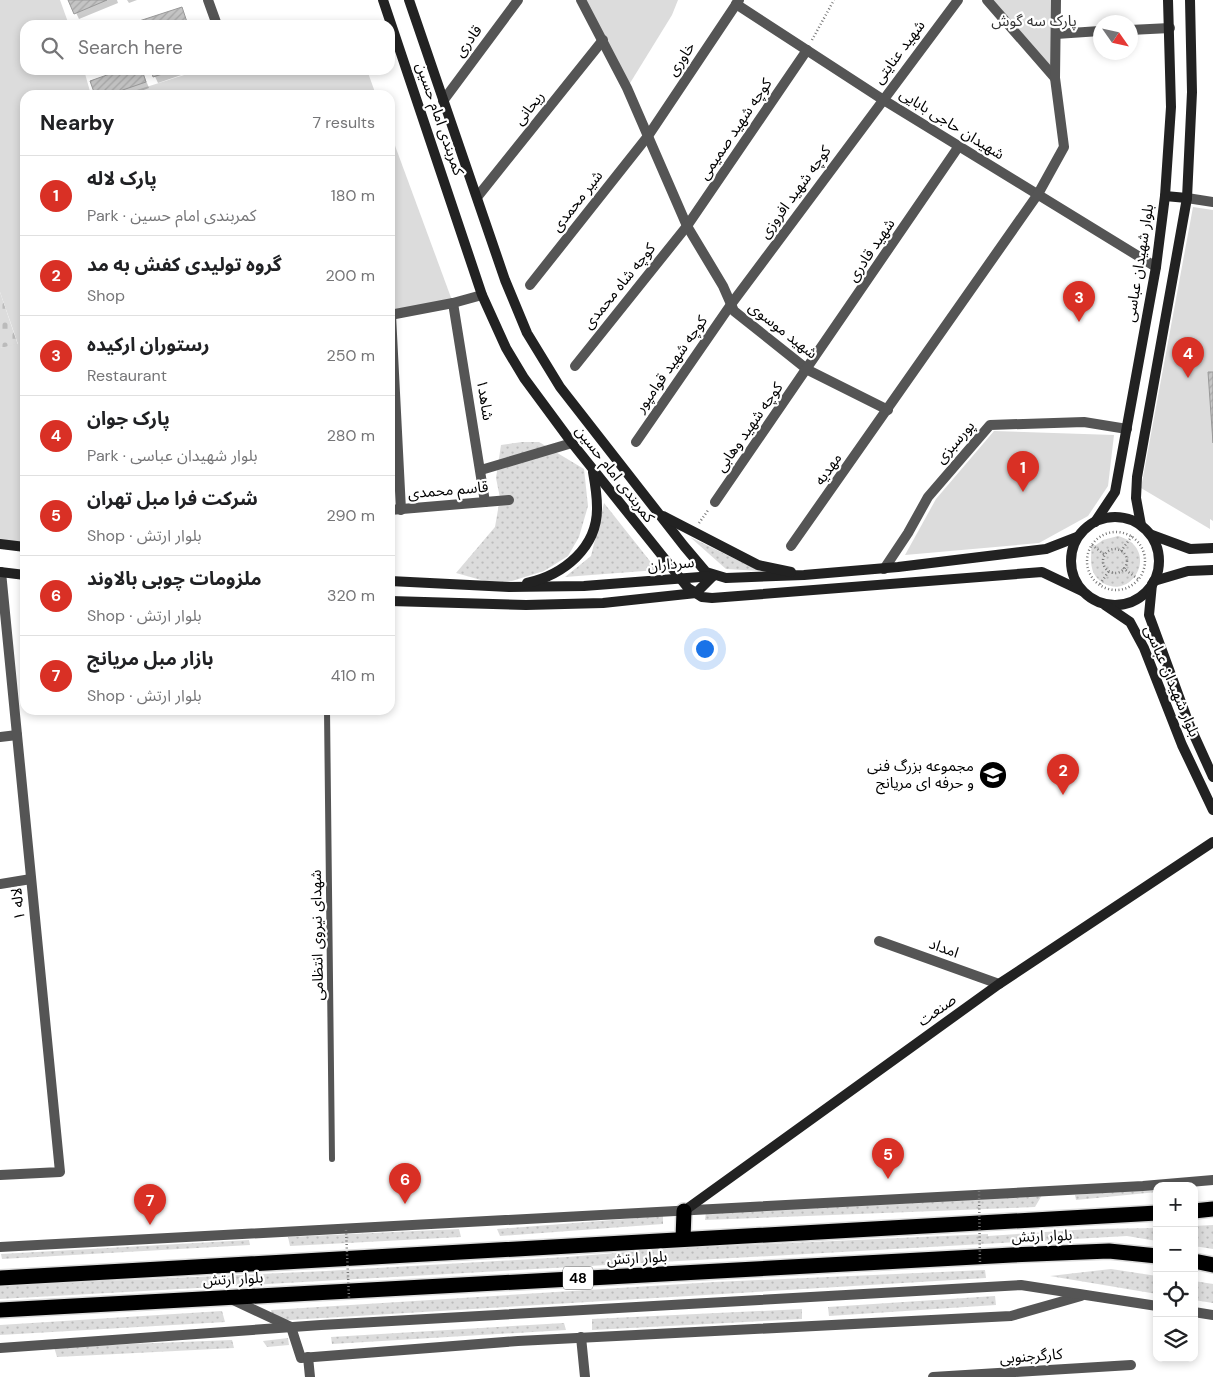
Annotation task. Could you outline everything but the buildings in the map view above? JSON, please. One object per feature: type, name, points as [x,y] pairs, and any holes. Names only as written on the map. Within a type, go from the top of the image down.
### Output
[{"type":"highway","points":[[683,1239],[684,1210]]},
{"type":"highway","points":[[1198,1211],[1213,1210]]},
{"type":"highway","name":"بلوار ارتش","points":[[0,1278],[1153,1213]]},
{"type":"highway","name":"بلوار ارتش","points":[[0,1310],[1003,1256],[1109,1251],[1153,1256]]},
{"type":"highway","points":[[1198,1263],[1213,1265]]},
{"type":"main road","name":"کمربندی امام حسین","points":[[383,0],[390,20]]},
{"type":"main road","name":"کمربندی امام حسین","points":[[409,0],[478,196],[507,287],[527,333],[560,388],[700,565],[713,576]]},
{"type":"main road","name":"بلوار شهیدان عباسی","points":[[1095,522],[1115,492],[1156,267],[1165,196],[1171,107],[1168,0]]},
{"type":"main road","points":[[1142,524],[1136,498],[1137,477],[1187,198],[1192,92],[1190,0]]},
{"type":"main road","name":"کمربندی امام حسین","points":[[395,36],[482,295],[499,334],[524,378],[593,471],[679,578],[696,594]]},
{"type":"main road","points":[[1165,196],[1187,198]]},
{"type":"main road","points":[[509,587],[546,578],[565,568],[579,555],[589,539],[596,522],[597,508],[593,471]]},
{"type":"main road","points":[[657,512],[691,532],[758,564],[804,575]]},
{"type":"main road","points":[[713,576],[726,578],[804,575],[884,569],[1046,549],[1077,537],[1095,522],[1114,516],[1128,518],[1142,524],[1152,535],[1190,549],[1213,548]]},
{"type":"main road","name":"بلوار شهیدان عباسی","points":[[1152,535],[1158,547],[1160,564],[1153,583],[1149,615],[1189,724],[1213,777]]},
{"type":"main road","points":[[1077,537],[1070,565],[1074,579],[1082,592]]},
{"type":"main road","points":[[0,544],[20,546]]},
{"type":"main road","points":[[1102,603],[1123,605],[1137,600],[1153,583],[1188,571],[1213,570]]},
{"type":"main road","points":[[0,572],[20,574]]},
{"type":"main road","points":[[395,601],[526,605],[603,603],[696,594],[702,597],[719,598],[1042,572],[1082,592]]},
{"type":"main road","name":"سرداران","points":[[395,581],[509,587],[584,586],[713,576]]},
{"type":"main road","name":"سرداران","points":[[696,594],[713,576]]},
{"type":"main road","name":"بلوار شهیدان عباسی","points":[[1082,592],[1130,622],[1144,648],[1182,745],[1213,810]]},
{"type":"main road","name":"صنعت","points":[[684,1210],[999,984],[1213,842]]},
{"type":"street","points":[[208,0],[215,20]]},
{"type":"street","name":"قادری","points":[[443,101],[518,0]]},
{"type":"street","name":"شهید موسوی","points":[[581,0],[603,40],[687,226],[732,303],[734,311],[808,370],[888,410]]},
{"type":"street","name":"شهید عنایتی","points":[[882,99],[958,0]]},
{"type":"street","points":[[987,0],[1055,78]]},
{"type":"street","points":[[888,410],[1038,194],[1064,147],[1055,78],[1056,0]]},
{"type":"street","name":"شهیدان حاجی بابایی","points":[[737,2],[882,99],[1156,267]]},
{"type":"street","name":"خاوری","points":[[648,136],[737,2]]},
{"type":"street","points":[[1138,30],[1170,28]]},
{"type":"street","points":[[1056,34],[1093,32]]},
{"type":"street","name":"ریحانی","points":[[478,196],[603,40]]},
{"type":"street","name":"کوچه شهید صمیمی","points":[[687,226],[807,50]]},
{"type":"street","name":"کوچه شهید افروزی","points":[[732,303],[882,99]]},
{"type":"street","name":"شیر محمدی","points":[[530,285],[648,136]]},
{"type":"street","name":"شهید قادری","points":[[808,370],[958,146]]},
{"type":"street","points":[[1187,198],[1213,202]]},
{"type":"street","name":"کوچه شاه محمدی","points":[[575,366],[687,226]]},
{"type":"street","points":[[395,314],[454,303],[482,295]]},
{"type":"street","name":"شاهد۱","points":[[454,303],[485,502]]},
{"type":"street","name":"کوچه شهید قوامپور","points":[[636,442],[732,303]]},
{"type":"street","name":"کوچه شهید وهابی","points":[[716,502],[808,370]]},
{"type":"street","points":[[395,393],[401,510]]},
{"type":"street","name":"مهدیه","points":[[791,546],[888,410]]},
{"type":"street","name":"پورسبزی","points":[[884,569],[908,533],[928,497],[990,426],[1084,422],[1128,429]]},
{"type":"street","points":[[481,470],[572,443]]},
{"type":"street","name":"قاسم محمدی","points":[[395,510],[509,500]]},
{"type":"street","name":"لاله ۱","points":[[0,572],[4,644],[16,735],[60,1172],[0,1175]]},
{"type":"street","points":[[0,737],[16,735]]},
{"type":"street","points":[[0,884],[31,879]]},
{"type":"street","name":"امداد","points":[[879,941],[999,984]]},
{"type":"street","points":[[0,1247],[1143,1186],[1213,1180]]},
{"type":"street","points":[[0,1348],[291,1327],[1021,1285],[1153,1305]]},
{"type":"street","points":[[228,1297],[291,1327],[301,1358],[581,1338],[1011,1316],[1085,1295]]},
{"type":"street","points":[[1198,1313],[1213,1315]]},
{"type":"street","points":[[581,1338],[585,1377]]},
{"type":"street","points":[[308,1357],[310,1377]]},
{"type":"street","name":"کارگرجنوبی","points":[[933,1377],[1130,1365]]},
{"type":"lane","name":"شهدای نیروی انتظامی","points":[[327,715],[332,1159]]},
{"type":"path","points":[[807,50],[834,0]]},
{"type":"path","points":[[691,532],[716,502]]},
{"type":"path","points":[[1113,532],[1132,536],[1143,551],[1145,561],[1138,579],[1122,589],[1113,590],[1100,585],[1090,574],[1087,565],[1087,556],[1091,545],[1104,534],[1113,532]]},
{"type":"path","points":[[1121,552],[1132,536]]},
{"type":"path","points":[[1091,545],[1105,555]]},
{"type":"path","points":[[1112,549],[1121,552],[1126,559],[1123,568],[1115,573],[1109,571],[1103,564],[1105,555],[1112,549]]},
{"type":"path","points":[[1123,568],[1138,579]]},
{"type":"path","points":[[1100,585],[1109,571]]},
{"type":"path","points":[[979,1191],[980,1263]]},
{"type":"path","points":[[346,1230],[349,1298]]},
{"type":"green space","points":[[0,0],[60,0],[67,20],[20,20],[20,75],[85,75],[90,90],[20,90],[20,546],[0,544],[0,348],[18,344],[0,292]]},
{"type":"green space","points":[[581,0],[678,0],[672,15],[627,88]]},
{"type":"green space","name":"پارک سه گوش","points":[[987,0],[1056,0],[1055,78]]},
{"type":"green space","points":[[184,75],[369,75],[374,90],[137,90]]},
{"type":"green space","points":[[395,146],[453,303],[395,314]]},
{"type":"green space","points":[[1193,207],[1213,210],[1213,521],[1210,519],[1210,529],[1141,488]]},
{"type":"green space","points":[[0,292],[18,345],[0,348]]},
{"type":"green space","points":[[994,431],[1114,435],[1108,486],[1088,516],[1039,543],[905,555],[936,499]]},
{"type":"green space","points":[[539,442],[584,469],[588,506],[579,537],[568,556],[544,571],[499,585],[456,573],[495,527],[500,498],[496,478],[501,445]]},
{"type":"green space","points":[[604,503],[657,570],[565,577],[591,556]]},
{"type":"green space","points":[[1118,536],[1131,542],[1138,551],[1140,560],[1138,570],[1133,579],[1125,585],[1115,587],[1103,583],[1095,575],[1091,565],[1091,545],[1096,545],[1103,540]]},
{"type":"green space","points":[[690,537],[760,571],[726,569]]},
{"type":"green space","points":[[1153,1188],[1153,1192],[1076,1200],[1075,1195]]},
{"type":"green space","points":[[1042,1195],[1035,1207],[705,1220],[706,1212]]},
{"type":"green space","points":[[663,1216],[663,1224],[500,1236],[497,1229]]},
{"type":"green space","points":[[1213,1225],[1213,1249],[1198,1247],[1198,1226]]},
{"type":"green space","points":[[1153,1228],[1153,1240],[1127,1236],[0,1299],[0,1286],[326,1271],[567,1257],[677,1248],[988,1234],[988,1236],[1089,1229]]},
{"type":"green space","points":[[459,1229],[461,1237],[290,1246],[288,1237]]},
{"type":"green space","points":[[249,1240],[250,1245],[2,1259],[1,1254]]},
{"type":"green space","points":[[1111,1269],[1153,1275],[1153,1293],[1050,1276]]},
{"type":"green space","points":[[985,1270],[986,1278],[273,1321],[271,1310],[715,1282]]},
{"type":"green space","points":[[1198,1282],[1213,1284],[1213,1303],[1198,1301]]},
{"type":"green space","points":[[995,1296],[996,1305],[829,1316],[828,1307]]},
{"type":"green space","points":[[802,1309],[802,1319],[592,1330],[592,1319]]},
{"type":"green space","points":[[222,1311],[225,1322],[0,1335],[0,1325]]},
{"type":"green space","points":[[564,1323],[566,1330],[332,1344],[331,1337]]},
{"type":"green space","points":[[288,1338],[289,1345],[267,1347],[263,1341]]},
{"type":"green space","points":[[232,1340],[234,1348],[57,1357],[54,1347]]},
{"type":"place","name":"رستوران ارکیده","points":[[1079,322]]},
{"type":"place","name":"پارک جوان","points":[[1188,378]]},
{"type":"place","name":"پارک لاله","points":[[1023,492]]},
{"type":"place","name":"مجموعه بزرگ فنی و حرفه ای مریانج","points":[[993,775]]},
{"type":"place","name":"گروه تولیدی کفش به مد","points":[[1063,795]]},
{"type":"place","name":"شرکت فرا مبل تهران","points":[[888,1179]]},
{"type":"place","name":"ملزومات چوبی بالاوند","points":[[405,1204]]},
{"type":"place","name":"بازار مبل مریانج","points":[[150,1225]]}]
